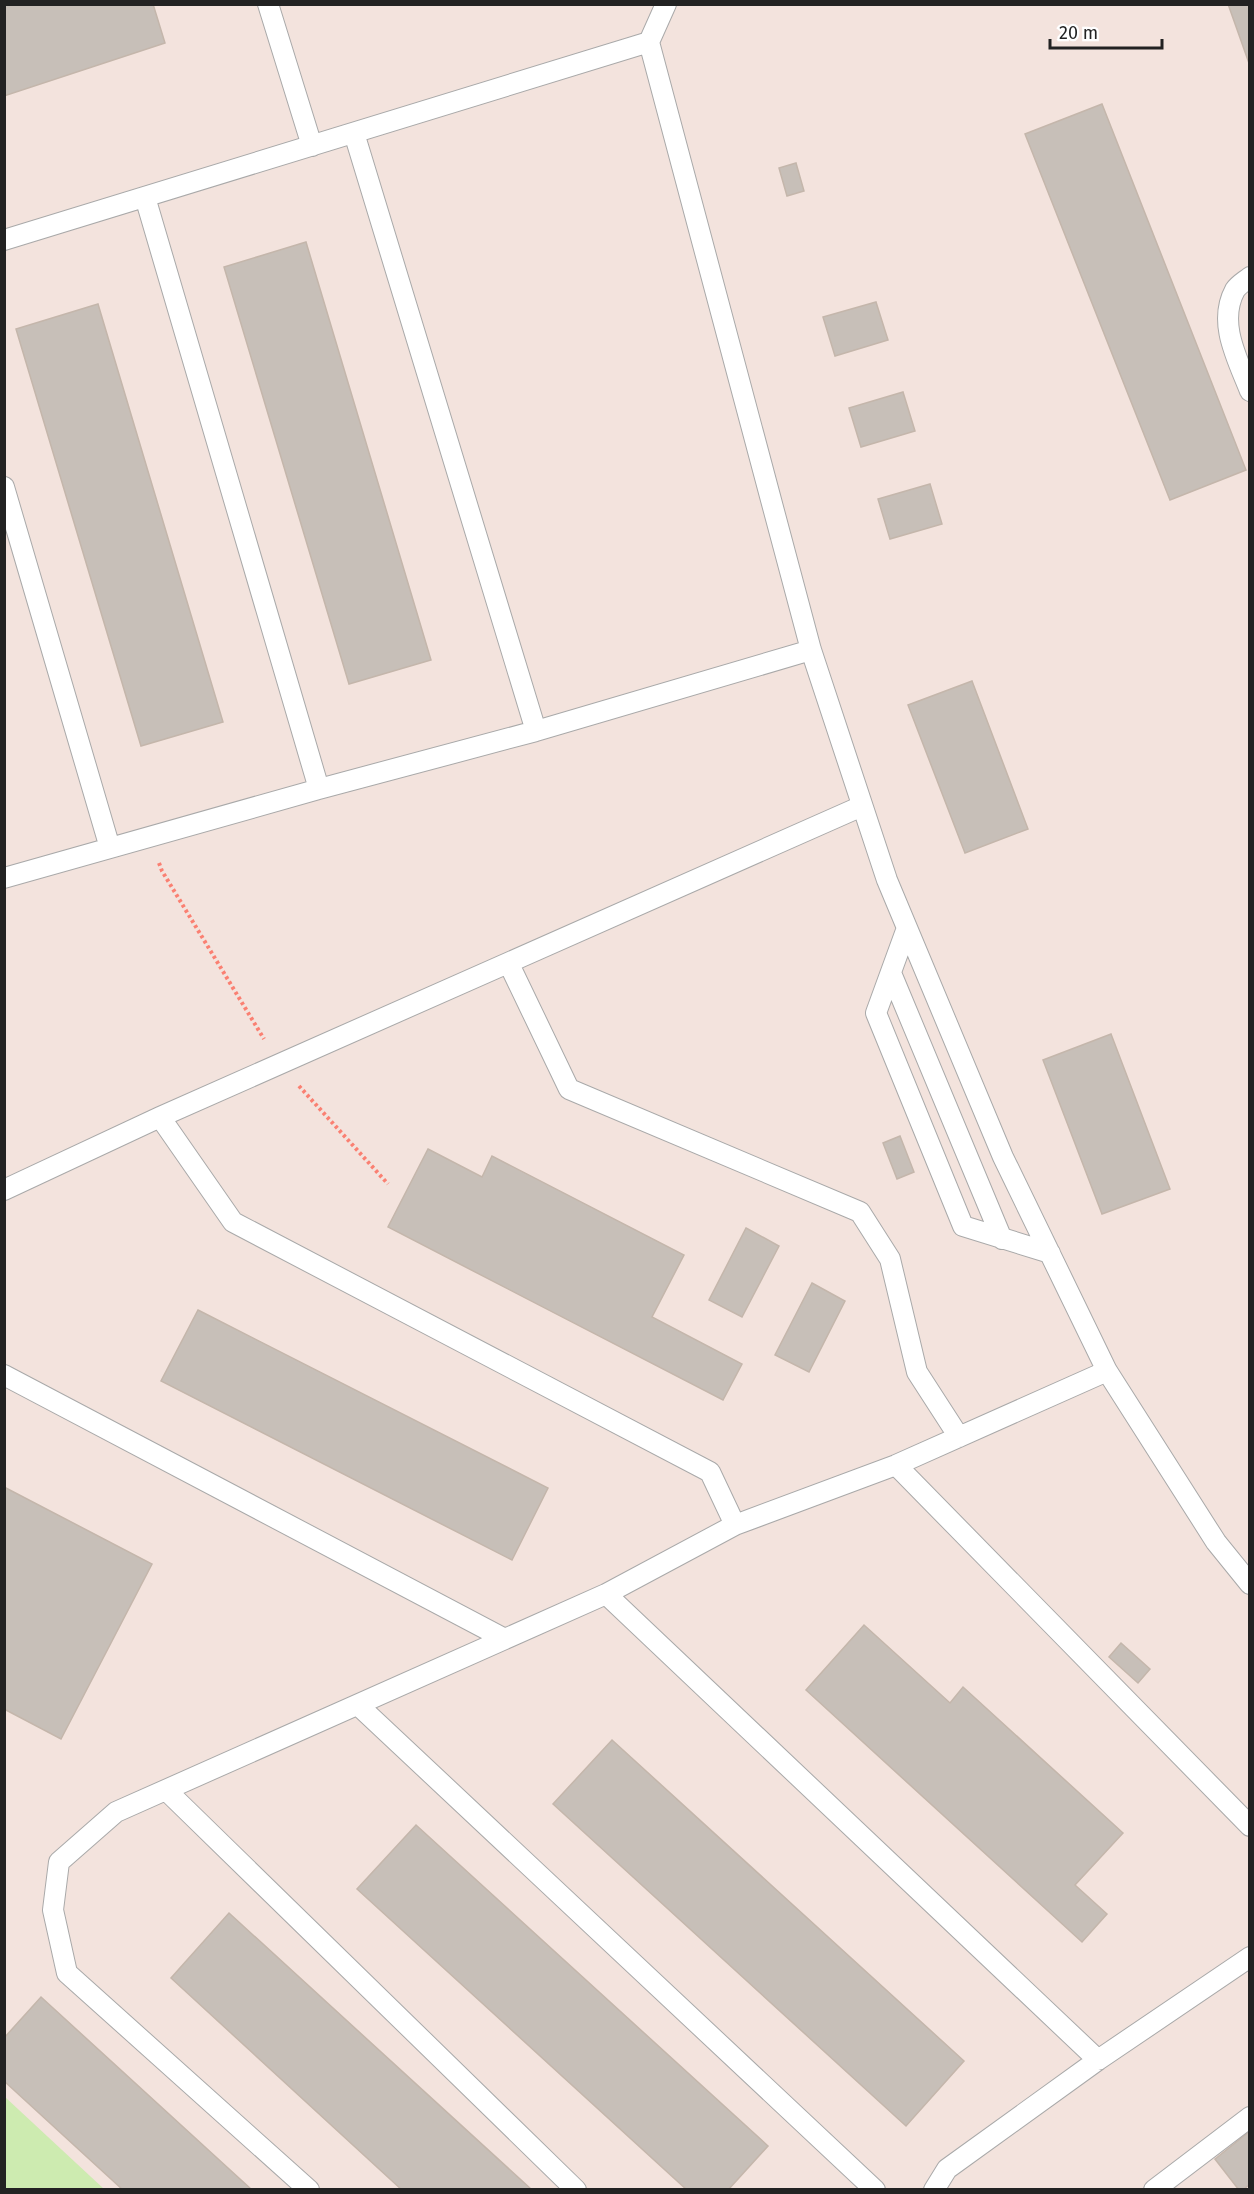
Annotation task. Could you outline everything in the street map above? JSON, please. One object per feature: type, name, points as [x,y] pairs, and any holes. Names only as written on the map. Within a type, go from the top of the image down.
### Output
[{"type":"lane","points":[[268,4],[312,146]]},
{"type":"lane","points":[[666,4],[649,42],[811,650],[887,880],[1003,1157],[1107,1371],[1216,1542],[1250,1584]]},
{"type":"lane","points":[[4,240],[649,42]]},
{"type":"lane","points":[[354,133],[536,731]]},
{"type":"lane","points":[[145,197],[319,789]]},
{"type":"lane","points":[[1250,277],[1236,288],[1229,306],[1228,335],[1250,391]]},
{"type":"lane","points":[[4,487],[110,848]]},
{"type":"lane","points":[[4,878],[319,789],[536,731],[811,650]]},
{"type":"lane","points":[[4,1190],[160,1117],[862,806]]},
{"type":"lane","points":[[907,928],[876,1013],[963,1226],[1050,1253]]},
{"type":"lane","points":[[509,964],[569,1089],[860,1212],[890,1258],[917,1372],[958,1437]]},
{"type":"lane","points":[[891,973],[1002,1239]]},
{"type":"lane","points":[[160,1117],[233,1222],[710,1472],[735,1525]]},
{"type":"lane","points":[[309,2190],[67,1973],[53,1910],[59,1862],[116,1812],[606,1594],[735,1525],[896,1465],[1107,1371]]},
{"type":"lane","points":[[4,1375],[505,1639]]},
{"type":"lane","points":[[896,1465],[1250,1826]]},
{"type":"lane","points":[[606,1594],[1098,2060]]},
{"type":"lane","points":[[358,1704],[875,2190]]},
{"type":"lane","points":[[166,1790],[576,2190]]},
{"type":"lane","points":[[934,2190],[947,2169],[1098,2060],[1250,1957]]},
{"type":"lane","points":[[1154,2190],[1250,2117]]},
{"type":"path","points":[[150,837],[162,872],[279,1064],[388,1184]]},
{"type":"shaded area","points":[[5,5],[1249,5],[1249,2189],[5,2189]]},
{"type":"green space","points":[[5,2097],[104,2189],[5,2189]]},
{"type":"building","points":[[4,4],[153,4],[165,43],[4,96]]},
{"type":"building","points":[[1228,4],[1250,4],[1250,66]]},
{"type":"building","points":[[1102,104],[1246,470],[1170,500],[1025,134]]},
{"type":"building","points":[[796,163],[804,191],[787,196],[779,168]]},
{"type":"building","points":[[306,242],[431,660],[349,684],[224,267]]},
{"type":"building","points":[[876,302],[888,340],[835,356],[823,317]]},
{"type":"building","points":[[98,304],[223,722],[141,746],[16,329]]},
{"type":"building","points":[[903,392],[915,431],[861,447],[849,408]]},
{"type":"building","points":[[930,484],[942,524],[890,539],[878,499]]},
{"type":"building","points":[[972,681],[1028,829],[965,853],[908,705]]},
{"type":"building","points":[[1111,1034],[1170,1189],[1102,1214],[1043,1060]]},
{"type":"building","points":[[900,1136],[914,1172],[897,1179],[883,1143]]},
{"type":"building","points":[[428,1149],[482,1177],[492,1156],[684,1255],[652,1317],[742,1364],[723,1400],[388,1227]]},
{"type":"building","points":[[746,1228],[779,1246],[742,1317],[709,1300]]},
{"type":"building","points":[[812,1283],[845,1301],[809,1372],[775,1355]]},
{"type":"building","points":[[198,1310],[548,1488],[512,1560],[161,1381]]},
{"type":"building","points":[[4,1487],[152,1564],[61,1739],[4,1709]]},
{"type":"building","points":[[864,1625],[950,1703],[963,1687],[1123,1833],[1075,1885],[1107,1914],[1082,1942],[806,1690]]},
{"type":"building","points":[[1121,1643],[1150,1669],[1138,1683],[1109,1657]]},
{"type":"building","points":[[612,1740],[964,2061],[906,2126],[553,1804]]},
{"type":"building","points":[[416,1825],[768,2146],[728,2190],[687,2190],[357,1889]]},
{"type":"building","points":[[229,1913],[532,2190],[402,2190],[171,1978]]},
{"type":"building","points":[[41,1997],[252,2190],[123,2190],[4,2081],[4,2038]]},
{"type":"building","points":[[1250,2131],[1250,2184],[1243,2190],[1239,2190],[1215,2159]]}]
